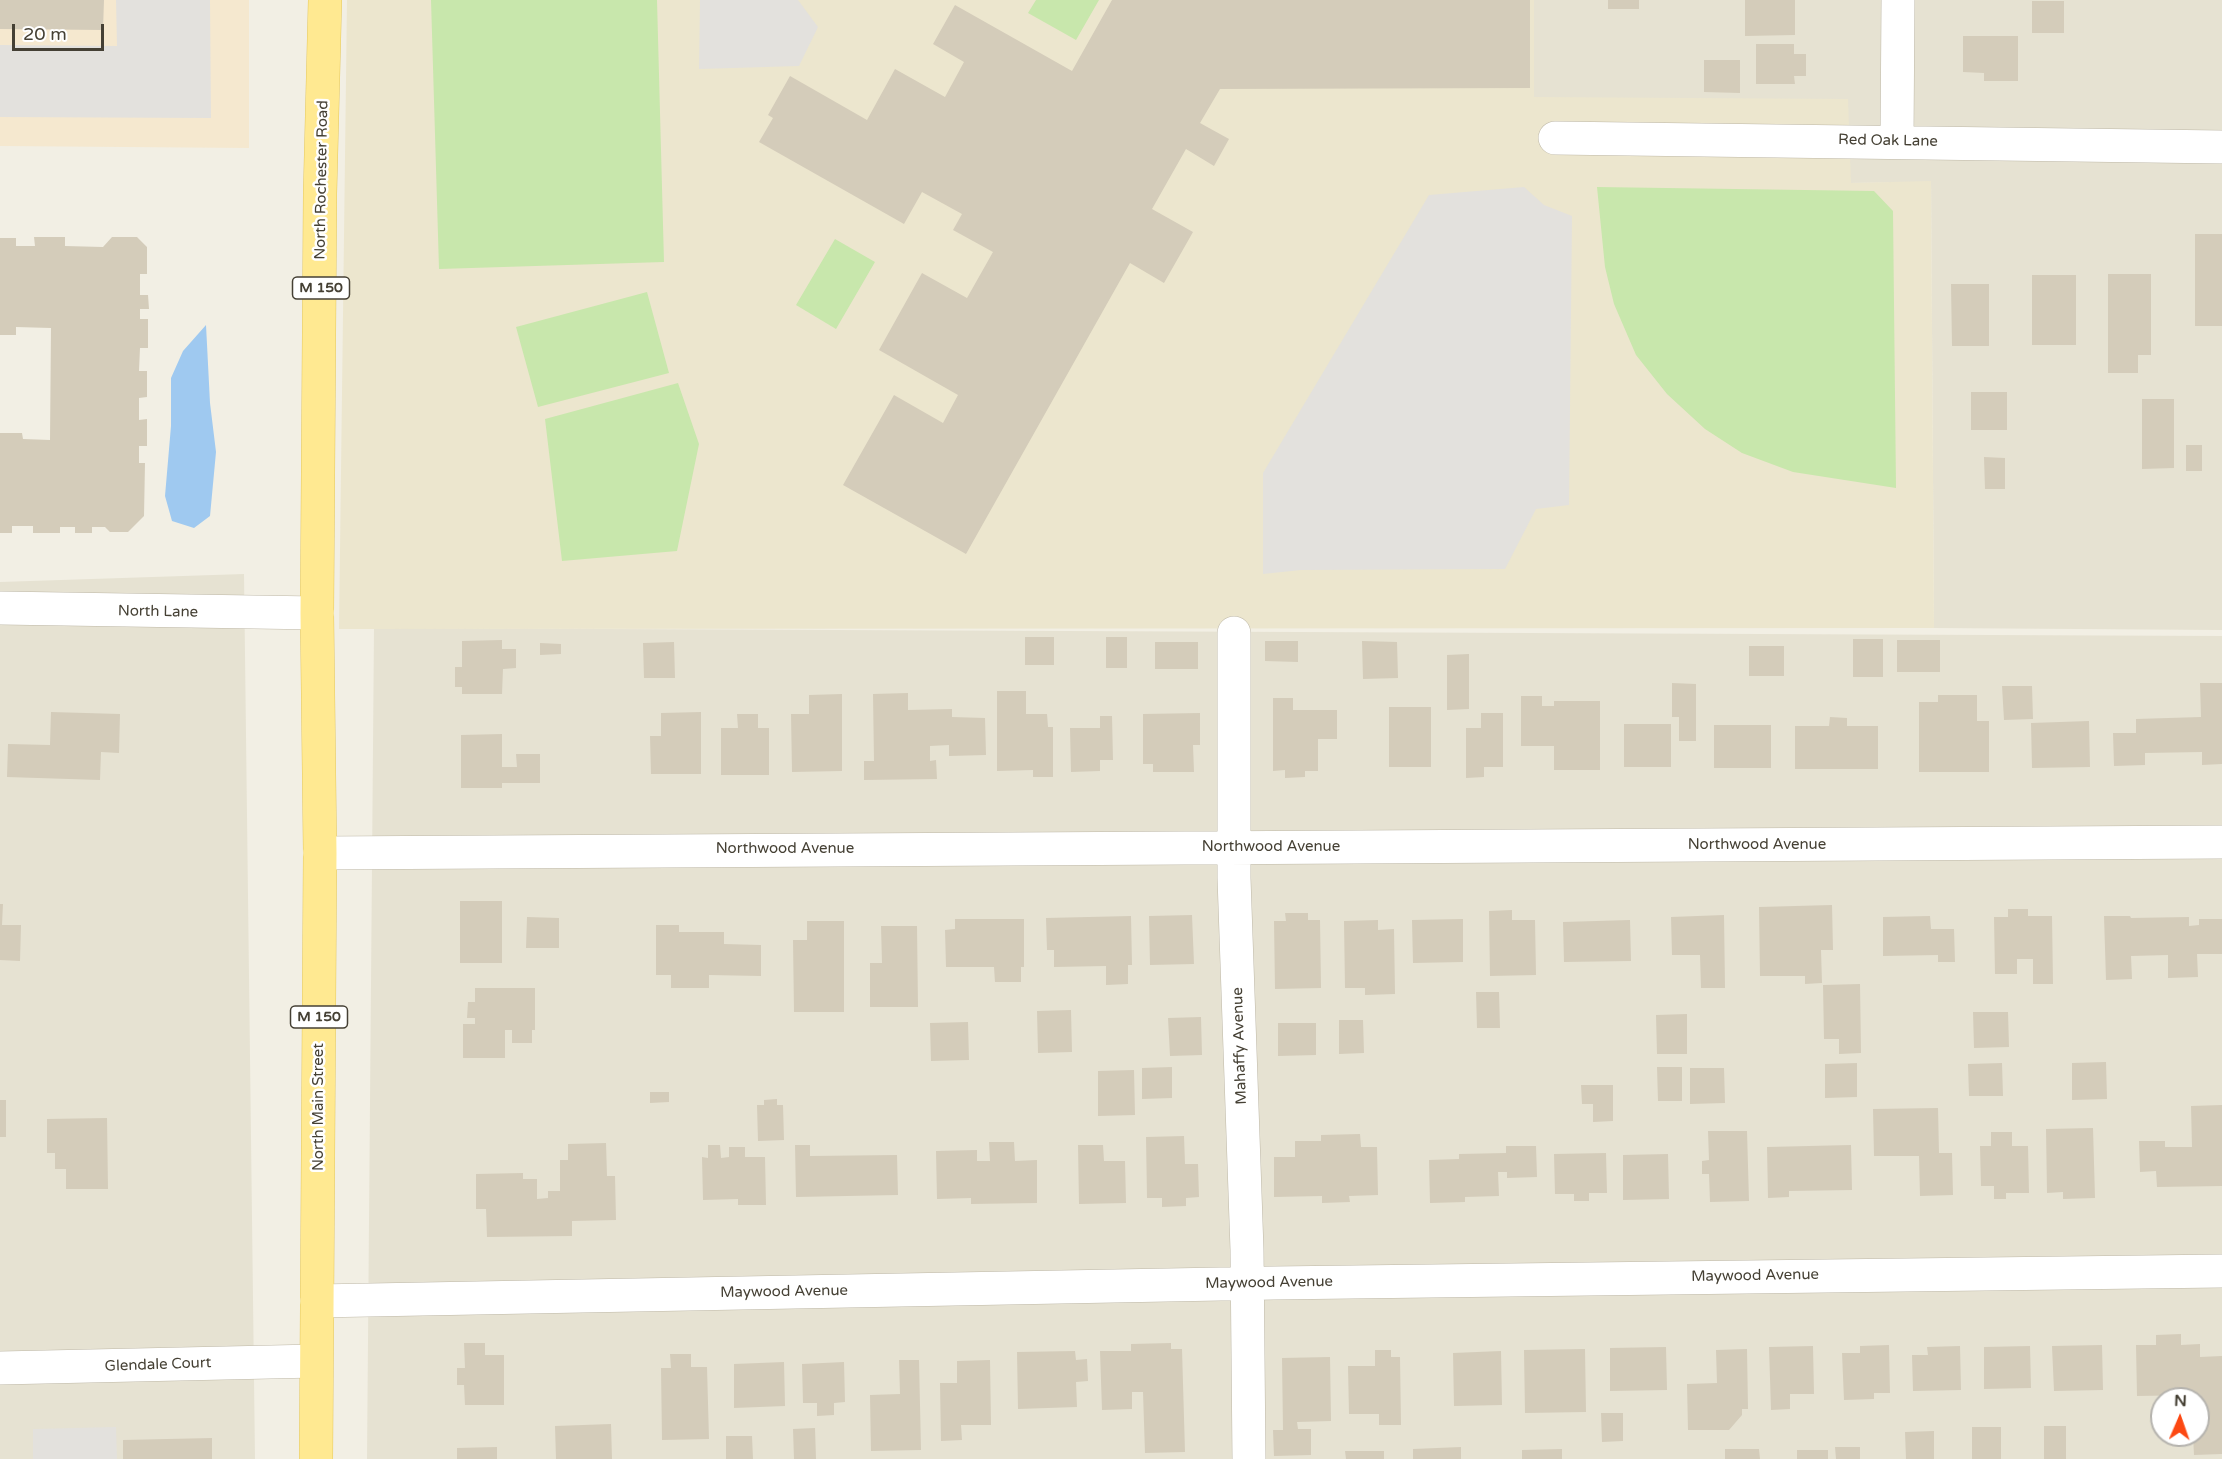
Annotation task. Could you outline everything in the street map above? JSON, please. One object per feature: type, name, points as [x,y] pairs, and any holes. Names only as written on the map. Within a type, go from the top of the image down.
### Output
[{"type":"main road","name":"North Rochester Road","points":[[318,576],[320,194],[325,0]]},
{"type":"main road","name":"North Main Street","points":[[316,1459],[320,853],[318,576]]},
{"type":"street","points":[[1897,141],[1898,0]]},
{"type":"street","name":"Red Oak Lane","points":[[1555,138],[2222,147]]},
{"type":"street","name":"North Lane","points":[[0,608],[317,613]]},
{"type":"street","name":"Mahaffy Avenue","points":[[1234,633],[1234,848],[1248,1283],[1248,1459]]},
{"type":"street","name":"Northwood Avenue","points":[[320,853],[2222,842]]},
{"type":"street","name":"Maywood Avenue","points":[[317,1301],[1248,1283],[2222,1270]]},
{"type":"street","name":"Glendale Court","points":[[0,1368],[316,1361]]},
{"type":"shaded area","points":[[0,0],[249,0],[249,148],[0,146]]},
{"type":"shaded area","points":[[116,0],[210,0],[211,118],[0,117],[0,45],[117,46]]},
{"type":"shaded area","points":[[347,0],[1534,0],[1534,97],[1848,99],[1851,183],[1931,181],[1934,628],[339,629]]},
{"type":"shaded area","points":[[700,0],[798,0],[818,27],[799,66],[699,69]]},
{"type":"shaded area","points":[[1534,0],[2222,0],[2222,630],[1934,628],[1931,182],[1851,183],[1534,97]]},
{"type":"shaded area","points":[[1524,187],[1544,205],[1572,216],[1569,505],[1536,509],[1505,569],[1301,570],[1263,574],[1263,473],[1429,195]]},
{"type":"shaded area","points":[[244,574],[255,1459],[0,1459],[0,582]]},
{"type":"shaded area","points":[[374,628],[2222,636],[2222,1459],[367,1459]]},
{"type":"shaded area","points":[[116,1427],[117,1459],[33,1459],[33,1429]]},
{"type":"green space","points":[[431,0],[657,0],[664,262],[439,269]]},
{"type":"green space","points":[[1036,0],[1099,0],[1076,40],[1028,13]]},
{"type":"green space","points":[[1597,187],[1874,191],[1893,211],[1896,488],[1793,472],[1742,453],[1705,429],[1667,394],[1636,355],[1614,304],[1605,267]]},
{"type":"green space","points":[[835,239],[875,262],[836,329],[796,305]]},
{"type":"green space","points":[[647,292],[669,373],[538,407],[516,327]]},
{"type":"green space","points":[[678,383],[699,444],[677,551],[562,561],[545,419]]},
{"type":"water","points":[[206,325],[210,403],[216,452],[210,516],[194,528],[172,521],[165,496],[171,426],[171,378],[183,351]]},
{"type":"building","points":[[0,0],[104,0],[103,30],[0,29]]},
{"type":"building","points":[[1112,0],[1530,0],[1530,88],[1220,89],[1200,123],[1229,139],[1214,166],[1186,149],[1152,209],[1193,232],[1164,283],[1130,263],[966,554],[843,485],[894,395],[943,423],[958,395],[879,350],[922,273],[967,298],[993,252],[953,230],[962,214],[922,192],[904,224],[759,142],[773,118],[768,115],[790,76],[867,120],[895,69],[945,97],[964,62],[933,44],[955,5],[1072,71]]},
{"type":"building","points":[[1608,0],[1639,0],[1639,9],[1608,9]]},
{"type":"building","points":[[1745,0],[1795,0],[1795,35],[1745,36]]},
{"type":"building","points":[[2032,1],[2064,1],[2064,33],[2032,33]]},
{"type":"building","points":[[1963,36],[2018,36],[2018,81],[1984,81],[1984,73],[1963,72]]},
{"type":"building","points":[[1756,44],[1794,44],[1794,54],[1806,54],[1806,76],[1794,76],[1795,84],[1756,84]]},
{"type":"building","points":[[1704,60],[1740,60],[1740,93],[1704,92]]},
{"type":"building","points":[[2195,234],[2222,234],[2222,326],[2195,326]]},
{"type":"building","points":[[34,237],[65,237],[65,246],[103,247],[112,237],[137,237],[147,247],[147,274],[140,274],[140,295],[148,295],[149,309],[140,309],[140,319],[148,319],[148,348],[140,348],[139,371],[147,371],[147,397],[139,398],[139,420],[147,419],[147,446],[139,446],[139,463],[145,463],[144,516],[128,532],[110,532],[105,527],[92,527],[92,533],[75,533],[75,527],[60,527],[60,533],[33,533],[33,526],[12,526],[12,533],[0,533],[0,433],[22,433],[23,439],[50,440],[51,328],[16,327],[16,335],[0,335],[0,238],[16,238],[16,246],[35,246]]},
{"type":"building","points":[[2108,274],[2151,274],[2151,355],[2138,355],[2138,373],[2108,373]]},
{"type":"building","points":[[2032,275],[2076,275],[2076,345],[2032,345]]},
{"type":"building","points":[[1951,284],[1989,284],[1989,346],[1952,346]]},
{"type":"building","points":[[1971,392],[2007,392],[2007,430],[1971,430]]},
{"type":"building","points":[[2142,399],[2174,399],[2174,468],[2142,469]]},
{"type":"building","points":[[2186,445],[2202,445],[2202,471],[2186,471]]},
{"type":"building","points":[[1984,457],[2005,458],[2005,489],[1985,489]]},
{"type":"building","points":[[1025,637],[1054,637],[1054,665],[1025,665]]},
{"type":"building","points":[[1106,637],[1127,637],[1127,668],[1106,668]]},
{"type":"building","points":[[1853,639],[1883,639],[1883,677],[1853,677]]},
{"type":"building","points":[[502,640],[502,649],[516,649],[516,668],[503,669],[502,694],[462,694],[462,687],[455,687],[455,667],[462,667],[462,641]]},
{"type":"building","points":[[1897,640],[1940,640],[1940,672],[1897,672]]},
{"type":"building","points":[[1265,641],[1298,641],[1298,662],[1265,661]]},
{"type":"building","points":[[1362,641],[1397,642],[1398,678],[1363,679]]},
{"type":"building","points":[[674,642],[675,678],[644,678],[643,643]]},
{"type":"building","points":[[1155,642],[1198,642],[1198,669],[1155,669]]},
{"type":"building","points":[[540,643],[561,644],[561,654],[540,655]]},
{"type":"building","points":[[1749,646],[1784,646],[1784,676],[1749,676]]},
{"type":"building","points":[[1469,654],[1469,709],[1447,710],[1447,655]]},
{"type":"building","points":[[1672,683],[1696,684],[1696,741],[1679,741],[1679,717],[1672,717]]},
{"type":"building","points":[[2200,683],[2222,683],[2222,764],[2202,765],[2202,752],[2145,753],[2145,765],[2114,766],[2113,733],[2136,733],[2136,719],[2201,717]]},
{"type":"building","points":[[2002,686],[2032,686],[2033,719],[2004,720]]},
{"type":"building","points":[[997,691],[1026,691],[1026,714],[1047,714],[1048,727],[1053,727],[1053,777],[1033,777],[1033,770],[997,771]]},
{"type":"building","points":[[908,693],[908,710],[952,709],[952,717],[985,718],[986,755],[949,756],[949,745],[930,746],[930,761],[936,760],[937,779],[864,780],[864,761],[874,761],[873,694]]},
{"type":"building","points":[[842,694],[842,771],[792,772],[791,714],[809,714],[809,695]]},
{"type":"building","points":[[1938,695],[1977,695],[1977,721],[1989,721],[1989,772],[1919,772],[1919,702],[1938,702]]},
{"type":"building","points":[[1521,696],[1542,696],[1542,706],[1554,706],[1554,701],[1600,701],[1600,770],[1554,770],[1554,746],[1521,746]]},
{"type":"building","points":[[1273,698],[1293,698],[1293,710],[1337,710],[1337,739],[1318,739],[1318,771],[1305,771],[1305,777],[1285,778],[1285,770],[1273,771]]},
{"type":"building","points":[[1389,707],[1431,707],[1431,767],[1389,767]]},
{"type":"building","points":[[51,712],[120,714],[119,753],[101,752],[100,780],[7,777],[8,744],[50,745]]},
{"type":"building","points":[[701,712],[701,774],[651,774],[650,736],[661,736],[661,713]]},
{"type":"building","points":[[1200,713],[1200,745],[1193,745],[1194,772],[1153,772],[1153,764],[1143,764],[1143,714]]},
{"type":"building","points":[[1481,713],[1503,713],[1503,767],[1484,767],[1484,777],[1466,778],[1466,728],[1481,728]]},
{"type":"building","points":[[737,714],[758,714],[758,728],[769,728],[769,775],[721,775],[721,728],[738,728]]},
{"type":"building","points":[[1100,716],[1112,716],[1113,760],[1100,760],[1100,771],[1071,772],[1070,728],[1100,728]]},
{"type":"building","points":[[1830,717],[1847,718],[1847,726],[1878,726],[1878,769],[1795,769],[1795,726],[1829,726]]},
{"type":"building","points":[[2089,721],[2090,767],[2032,768],[2031,723]]},
{"type":"building","points":[[1624,724],[1671,724],[1671,767],[1624,767]]},
{"type":"building","points":[[1714,725],[1771,725],[1771,768],[1714,768]]},
{"type":"building","points":[[502,734],[502,767],[517,767],[516,754],[540,754],[540,783],[502,783],[502,788],[461,788],[461,735]]},
{"type":"building","points":[[460,901],[502,901],[502,963],[460,963]]},
{"type":"building","points":[[0,904],[3,904],[2,925],[21,925],[20,961],[0,960]]},
{"type":"building","points":[[1832,905],[1833,950],[1821,950],[1822,983],[1805,984],[1805,976],[1760,976],[1759,907]]},
{"type":"building","points":[[2008,909],[2028,909],[2028,916],[2052,916],[2053,984],[2033,984],[2033,959],[2017,959],[2017,974],[1995,974],[1994,917],[2008,917]]},
{"type":"building","points":[[1512,910],[1512,920],[1535,920],[1536,975],[1490,976],[1489,911]]},
{"type":"building","points":[[1285,913],[1308,913],[1308,920],[1320,920],[1321,988],[1275,989],[1274,921],[1286,921]]},
{"type":"building","points":[[1192,915],[1194,964],[1150,965],[1149,916]]},
{"type":"building","points":[[1724,915],[1725,988],[1701,988],[1700,955],[1672,955],[1671,917]]},
{"type":"building","points":[[1131,916],[1132,965],[1128,965],[1128,984],[1106,985],[1106,966],[1054,967],[1054,950],[1047,950],[1046,918]]},
{"type":"building","points":[[1930,916],[1931,929],[1954,929],[1955,962],[1938,962],[1938,955],[1883,956],[1883,917]]},
{"type":"building","points":[[2104,916],[2189,917],[2189,926],[2199,925],[2199,919],[2222,919],[2222,954],[2197,954],[2198,977],[2168,978],[2168,955],[2131,956],[2132,979],[2106,980]]},
{"type":"building","points":[[527,917],[559,918],[559,948],[526,948]]},
{"type":"building","points":[[955,919],[1024,919],[1024,967],[1021,967],[1021,982],[995,982],[994,967],[946,967],[945,930],[955,929]]},
{"type":"building","points":[[1463,919],[1463,962],[1413,963],[1412,920]]},
{"type":"building","points":[[1378,920],[1378,930],[1394,929],[1395,994],[1365,995],[1365,988],[1345,988],[1344,921]]},
{"type":"building","points":[[1630,920],[1631,961],[1564,962],[1563,922]]},
{"type":"building","points":[[807,921],[844,921],[844,1012],[794,1012],[793,940],[807,940]]},
{"type":"building","points":[[656,925],[679,925],[679,932],[724,932],[724,944],[761,945],[761,976],[709,975],[709,988],[671,988],[671,975],[656,975]]},
{"type":"building","points":[[881,926],[917,926],[918,1007],[870,1007],[870,963],[882,963]]},
{"type":"building","points":[[1860,984],[1861,1053],[1839,1054],[1839,1039],[1824,1039],[1823,985]]},
{"type":"building","points":[[475,988],[535,988],[535,1030],[532,1030],[532,1043],[512,1043],[512,1030],[505,1030],[505,1058],[463,1058],[463,1024],[475,1024],[475,1018],[467,1018],[468,1002],[475,1002]]},
{"type":"building","points":[[1476,992],[1499,992],[1500,1028],[1477,1028]]},
{"type":"building","points":[[1071,1010],[1072,1052],[1038,1053],[1037,1011]]},
{"type":"building","points":[[1973,1012],[2008,1012],[2009,1047],[1974,1048]]},
{"type":"building","points":[[1687,1014],[1687,1054],[1657,1054],[1656,1015]]},
{"type":"building","points":[[1201,1017],[1202,1055],[1170,1056],[1168,1018]]},
{"type":"building","points":[[1339,1020],[1363,1020],[1364,1053],[1339,1054]]},
{"type":"building","points":[[968,1022],[969,1060],[931,1061],[930,1023]]},
{"type":"building","points":[[1278,1023],[1316,1023],[1316,1055],[1278,1056]]},
{"type":"building","points":[[2106,1062],[2107,1099],[2072,1100],[2072,1063]]},
{"type":"building","points":[[1857,1063],[1857,1097],[1825,1098],[1825,1064]]},
{"type":"building","points":[[2002,1063],[2003,1096],[1969,1096],[1968,1064]]},
{"type":"building","points":[[1172,1067],[1172,1098],[1142,1099],[1142,1068]]},
{"type":"building","points":[[1657,1067],[1682,1067],[1682,1101],[1658,1101]]},
{"type":"building","points":[[1690,1068],[1724,1068],[1725,1103],[1690,1104]]},
{"type":"building","points":[[1134,1070],[1135,1115],[1098,1116],[1098,1071]]},
{"type":"building","points":[[1581,1085],[1613,1085],[1613,1121],[1593,1122],[1593,1104],[1582,1104]]},
{"type":"building","points":[[650,1092],[669,1092],[669,1102],[650,1103]]},
{"type":"building","points":[[777,1099],[777,1105],[783,1105],[784,1140],[758,1141],[757,1105],[764,1105],[764,1100]]},
{"type":"building","points":[[0,1100],[6,1100],[6,1137],[0,1137]]},
{"type":"building","points":[[2222,1105],[2222,1186],[2157,1187],[2156,1171],[2140,1172],[2139,1141],[2165,1141],[2165,1147],[2192,1147],[2191,1106]]},
{"type":"building","points":[[1938,1108],[1939,1153],[1952,1153],[1953,1195],[1920,1196],[1919,1156],[1874,1156],[1873,1109]]},
{"type":"building","points":[[107,1118],[108,1189],[66,1189],[66,1169],[55,1169],[55,1153],[47,1153],[47,1119]]},
{"type":"building","points":[[2093,1128],[2095,1198],[2063,1199],[2063,1192],[2047,1193],[2046,1129]]},
{"type":"building","points":[[1708,1131],[1747,1131],[1749,1201],[1710,1202],[1709,1174],[1702,1174],[1702,1161],[1709,1160]]},
{"type":"building","points":[[1991,1132],[2012,1132],[2012,1146],[2028,1146],[2029,1193],[2006,1193],[2006,1199],[1994,1199],[1994,1186],[1981,1186],[1980,1146],[1991,1146]]},
{"type":"building","points":[[1360,1134],[1361,1147],[1377,1147],[1378,1195],[1349,1196],[1350,1202],[1322,1203],[1322,1196],[1274,1197],[1274,1157],[1295,1157],[1295,1141],[1321,1141],[1321,1135]]},
{"type":"building","points":[[1184,1136],[1185,1164],[1198,1164],[1199,1197],[1186,1198],[1186,1206],[1162,1207],[1162,1198],[1147,1198],[1146,1137]]},
{"type":"building","points":[[989,1142],[1014,1142],[1015,1161],[1037,1160],[1037,1203],[971,1204],[971,1198],[937,1199],[936,1151],[977,1150],[977,1161],[990,1161]]},
{"type":"building","points":[[606,1143],[607,1176],[615,1176],[616,1220],[572,1221],[572,1236],[487,1237],[486,1209],[476,1209],[476,1174],[523,1173],[523,1179],[537,1179],[537,1199],[548,1198],[548,1191],[560,1191],[560,1160],[568,1160],[568,1144]]},
{"type":"building","points":[[708,1145],[720,1145],[721,1158],[729,1157],[729,1147],[745,1147],[745,1157],[765,1157],[766,1205],[738,1205],[738,1199],[703,1200],[702,1157],[708,1158]]},
{"type":"building","points":[[795,1145],[810,1145],[810,1156],[897,1155],[898,1195],[796,1197]]},
{"type":"building","points":[[1078,1145],[1103,1145],[1104,1161],[1125,1161],[1126,1203],[1079,1204]]},
{"type":"building","points":[[1851,1145],[1852,1190],[1789,1191],[1789,1197],[1768,1198],[1767,1147]]},
{"type":"building","points":[[1506,1146],[1536,1146],[1537,1177],[1507,1178],[1507,1172],[1498,1172],[1499,1196],[1465,1197],[1465,1202],[1430,1203],[1429,1160],[1459,1159],[1459,1154],[1506,1153]]},
{"type":"building","points":[[1606,1153],[1607,1193],[1589,1193],[1589,1201],[1574,1201],[1574,1194],[1555,1194],[1554,1154]]},
{"type":"building","points":[[1668,1154],[1669,1199],[1623,1200],[1623,1155]]},
{"type":"building","points":[[2181,1334],[2181,1345],[2200,1344],[2200,1357],[2222,1356],[2222,1454],[2194,1455],[2194,1447],[2210,1447],[2210,1387],[2150,1387],[2150,1396],[2137,1396],[2136,1345],[2156,1345],[2156,1335]]},
{"type":"building","points":[[464,1343],[485,1343],[485,1355],[504,1355],[504,1405],[465,1405],[464,1385],[457,1385],[457,1368],[465,1368]]},
{"type":"building","points":[[1171,1343],[1171,1349],[1182,1349],[1185,1452],[1145,1453],[1143,1392],[1132,1392],[1132,1409],[1102,1410],[1100,1351],[1131,1351],[1131,1344]]},
{"type":"building","points":[[1889,1345],[1890,1393],[1874,1393],[1874,1399],[1844,1400],[1842,1353],[1860,1353],[1860,1346]]},
{"type":"building","points":[[2102,1345],[2103,1390],[2054,1391],[2052,1346]]},
{"type":"building","points":[[1813,1346],[1814,1394],[1790,1394],[1790,1409],[1771,1410],[1769,1347]]},
{"type":"building","points":[[1960,1346],[1961,1390],[1913,1391],[1912,1355],[1928,1355],[1927,1347]]},
{"type":"building","points":[[2030,1346],[2031,1388],[1984,1389],[1984,1347]]},
{"type":"building","points":[[1666,1347],[1667,1390],[1610,1391],[1610,1348]]},
{"type":"building","points":[[1585,1349],[1586,1412],[1525,1413],[1524,1350]]},
{"type":"building","points":[[1747,1349],[1748,1409],[1742,1409],[1742,1415],[1729,1430],[1688,1430],[1687,1384],[1717,1383],[1716,1350]]},
{"type":"building","points":[[1375,1350],[1391,1350],[1391,1357],[1400,1357],[1401,1425],[1379,1425],[1379,1414],[1349,1414],[1348,1366],[1375,1366]]},
{"type":"building","points":[[1075,1351],[1076,1360],[1087,1359],[1088,1381],[1076,1382],[1077,1407],[1018,1409],[1017,1352]]},
{"type":"building","points":[[1501,1351],[1502,1405],[1454,1406],[1453,1353]]},
{"type":"building","points":[[670,1354],[691,1354],[691,1367],[707,1367],[709,1439],[662,1440],[661,1368],[671,1368]]},
{"type":"building","points":[[1330,1357],[1331,1421],[1297,1422],[1298,1429],[1311,1429],[1311,1455],[1274,1456],[1273,1430],[1283,1430],[1282,1358]]},
{"type":"building","points":[[899,1360],[919,1360],[921,1450],[871,1451],[870,1395],[900,1394]]},
{"type":"building","points":[[990,1360],[991,1425],[961,1425],[962,1440],[941,1441],[940,1383],[957,1383],[957,1361]]},
{"type":"building","points":[[784,1362],[785,1406],[734,1408],[734,1364]]},
{"type":"building","points":[[844,1362],[845,1402],[834,1403],[834,1415],[817,1416],[817,1403],[803,1403],[802,1364]]},
{"type":"building","points":[[1601,1413],[1623,1413],[1623,1441],[1602,1442]]},
{"type":"building","points":[[611,1424],[612,1459],[556,1459],[555,1426]]},
{"type":"building","points":[[2044,1426],[2066,1426],[2066,1459],[2044,1459]]},
{"type":"building","points":[[1972,1427],[2001,1427],[2001,1459],[1972,1459]]},
{"type":"building","points":[[815,1428],[816,1459],[794,1459],[793,1429]]},
{"type":"building","points":[[1934,1431],[1934,1459],[1906,1459],[1905,1432]]},
{"type":"building","points":[[726,1436],[752,1436],[753,1459],[726,1459]]},
{"type":"building","points":[[212,1438],[212,1459],[123,1459],[123,1440]]},
{"type":"building","points":[[497,1447],[497,1459],[457,1459],[457,1448]]},
{"type":"building","points":[[1461,1447],[1461,1459],[1413,1459],[1413,1449]]},
{"type":"building","points":[[1835,1447],[1860,1447],[1860,1459],[1836,1459]]},
{"type":"building","points":[[1562,1449],[1562,1459],[1522,1459],[1522,1450]]},
{"type":"building","points":[[1725,1449],[1759,1449],[1760,1459],[1725,1459]]},
{"type":"building","points":[[1797,1450],[1828,1450],[1828,1459],[1797,1459]]},
{"type":"building","points":[[1345,1451],[1384,1451],[1384,1459],[1346,1459]]}]
